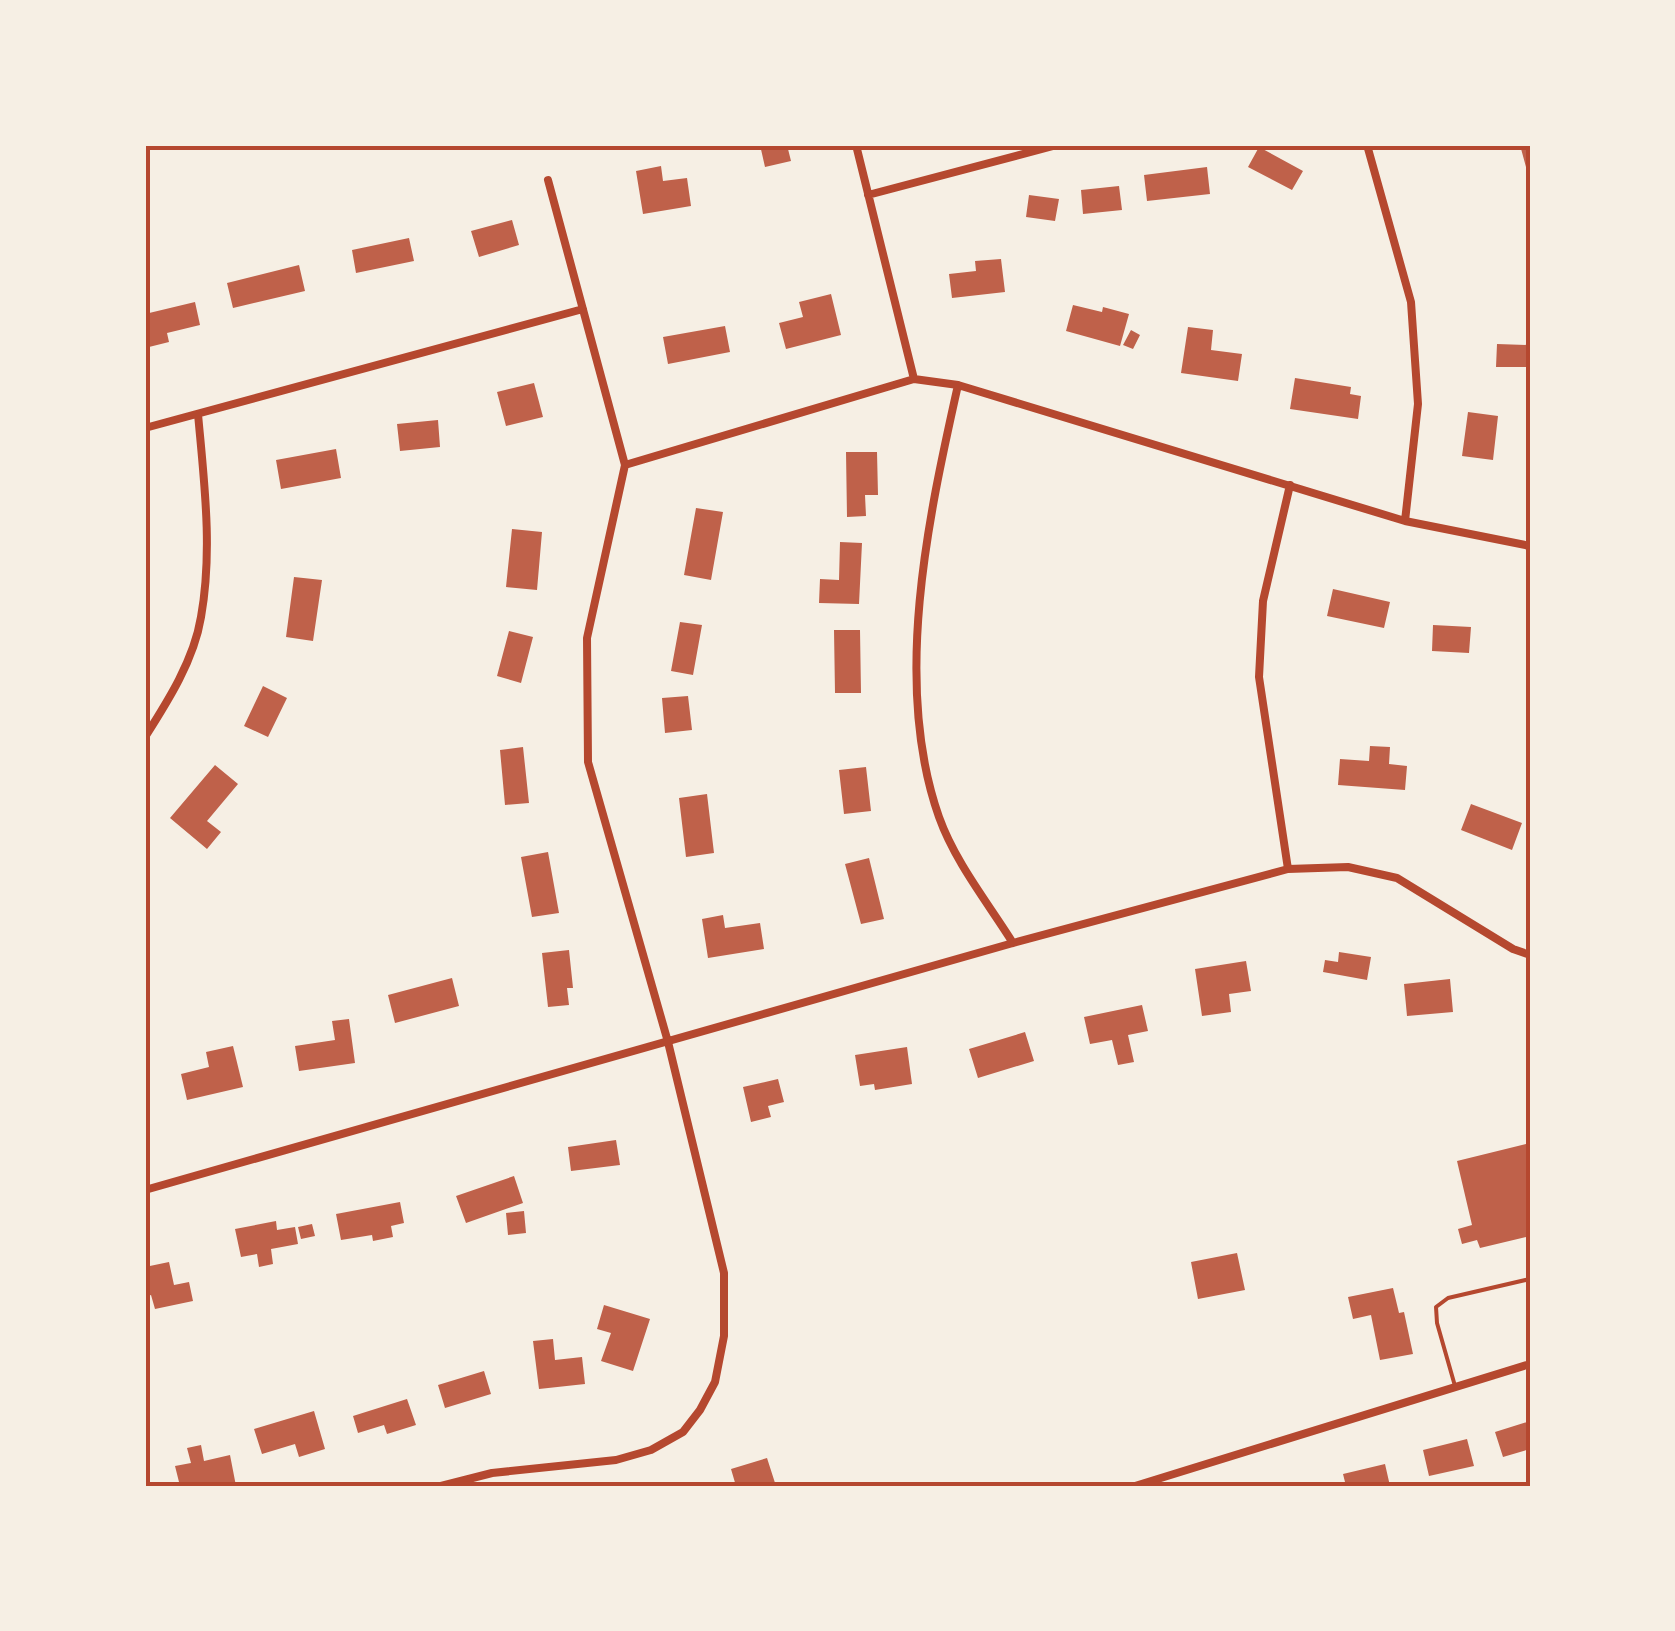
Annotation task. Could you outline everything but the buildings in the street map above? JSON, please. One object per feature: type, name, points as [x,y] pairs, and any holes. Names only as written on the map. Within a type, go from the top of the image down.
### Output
[{"type":"street","points":[[856,145],[914,379]]},
{"type":"street","points":[[868,195],[1057,145]]},
{"type":"street","points":[[1367,145],[1411,302],[1418,404],[1405,521]]},
{"type":"street","points":[[441,1486],[492,1472],[616,1460],[651,1450],[683,1432],[700,1410],[714,1382],[724,1336],[724,1273],[668,1042],[588,762],[586,638],[625,465],[548,180]]},
{"type":"street","points":[[145,428],[583,308]]},
{"type":"street","points":[[625,465],[914,379],[958,385],[1405,521],[1530,546]]},
{"type":"street","points":[[958,385],[938,478],[920,597],[918,684],[923,762],[940,819],[956,853],[1014,943]]},
{"type":"street","points":[[145,737],[176,688],[201,620],[208,532],[198,414]]},
{"type":"street","points":[[1288,869],[1259,677],[1263,601],[1290,485]]},
{"type":"street","points":[[145,1190],[1288,869],[1348,867],[1397,878],[1513,949],[1530,955]]},
{"type":"street","points":[[1135,1486],[1530,1364]]},
{"type":"lane","points":[[1455,1386],[1436,1307],[1448,1298],[1530,1279]]}]
